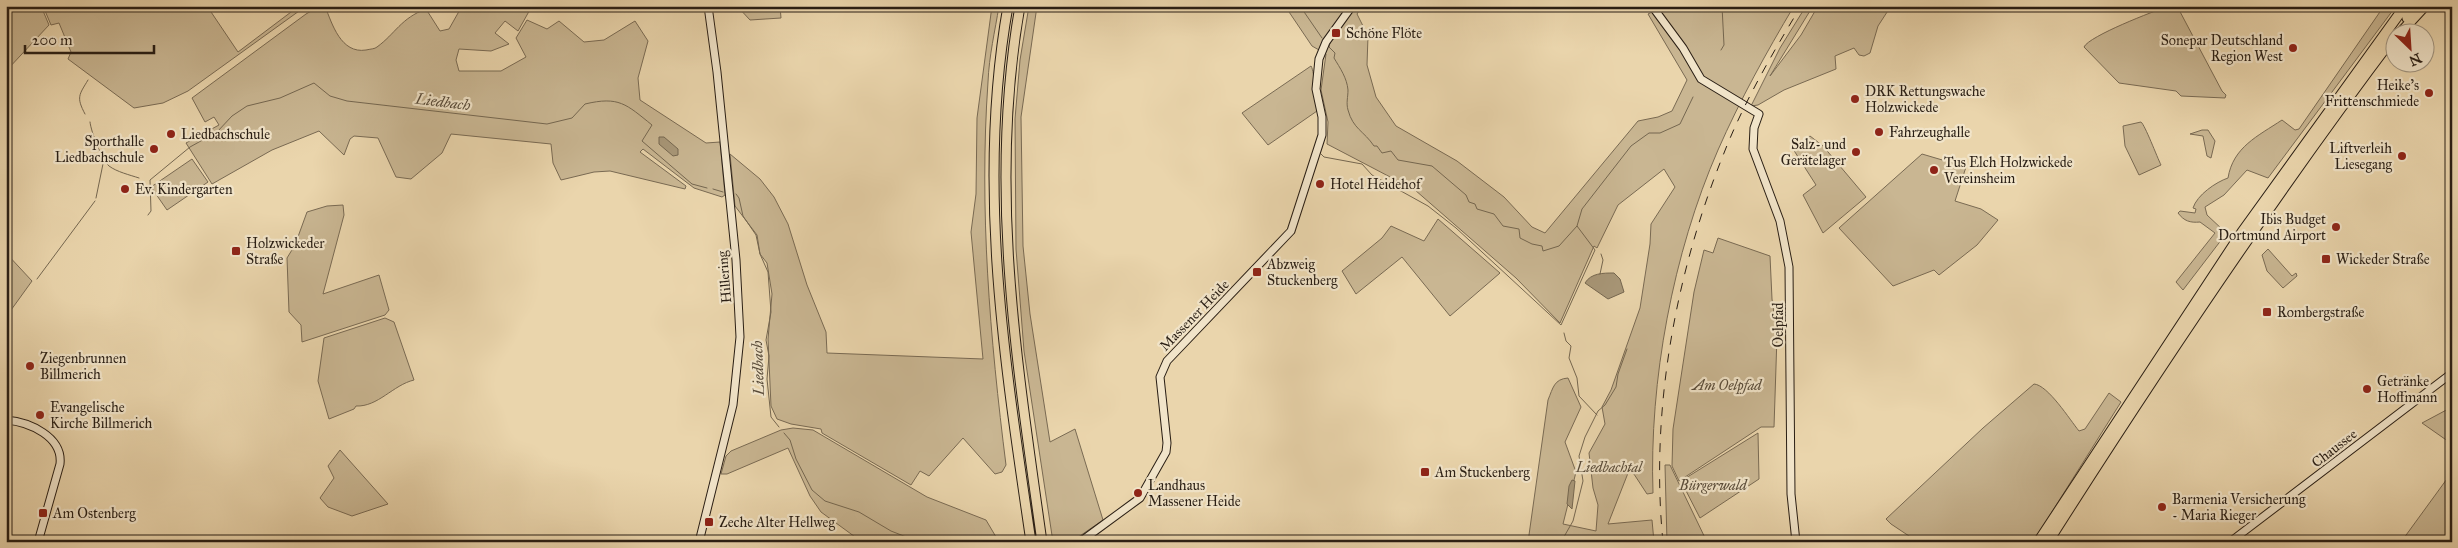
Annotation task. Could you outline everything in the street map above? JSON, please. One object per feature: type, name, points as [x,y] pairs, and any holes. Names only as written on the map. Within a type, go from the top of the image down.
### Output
[{"type":"highway","points":[[1008,6],[995,134],[996,264],[1006,366],[1032,542]]},
{"type":"highway","points":[[1020,6],[1010,82],[1006,135],[1007,263],[1018,370],[1042,542]]},
{"type":"highway","points":[[2038,542],[2242,232],[2405,6]]},
{"type":"highway","points":[[2405,22],[2416,6]]},
{"type":"highway","points":[[2410,22],[2426,6]]},
{"type":"highway","points":[[2048,542],[2194,315],[2340,108],[2386,47]]},
{"type":"street","name":"Hillering","points":[[699,542],[733,405],[740,337],[736,260],[717,72],[708,6]]},
{"type":"street","name":"Massener Heide","points":[[1080,542],[1143,495],[1167,447],[1160,377],[1164,365],[1292,231],[1322,128],[1316,89],[1319,59],[1326,42],[1352,6]]},
{"type":"street","name":"Oelpfad","points":[[1652,6],[1683,48],[1701,79],[1759,114],[1754,128],[1753,149],[1780,221],[1789,267],[1791,486],[1796,542]]},
{"type":"street","name":"Chaussee","points":[[2230,542],[2452,373]]},
{"type":"street","points":[[6,420],[22,423],[49,436],[57,444],[60,454],[60,464],[38,542]]},
{"type":"green space","points":[[6,6],[41,6],[49,25],[7,70],[6,75]]},
{"type":"green space","points":[[43,6],[207,6],[238,52],[299,6],[306,6],[188,91],[163,103],[134,108],[68,59],[71,52],[59,23],[51,25]]},
{"type":"green space","points":[[320,6],[325,6],[334,29],[344,43],[357,50],[366,50],[376,48],[410,17],[426,9],[440,31],[449,29],[462,6],[532,6],[518,31],[505,21],[495,33],[509,44],[491,51],[459,49],[456,60],[459,71],[501,71],[526,57],[516,38],[527,20],[547,29],[559,21],[584,42],[604,40],[635,21],[648,41],[638,78],[640,100],[706,143],[720,142],[725,195],[722,197],[694,188],[643,149],[640,152],[686,186],[685,189],[610,171],[594,172],[561,180],[553,163],[551,144],[451,134],[442,153],[411,179],[396,177],[378,138],[354,136],[350,139],[344,155],[319,131],[272,150],[212,184],[186,143],[219,125],[214,117],[205,122],[192,98],[306,14]]},
{"type":"green space","points":[[737,6],[780,6],[781,18],[750,20]]},
{"type":"green space","points":[[992,6],[999,6],[988,82],[985,178],[986,226],[995,370],[1006,465],[1002,472],[995,474],[963,438],[929,476],[920,471],[911,485],[822,433],[821,429],[791,424],[777,419],[771,406],[768,339],[772,294],[767,263],[760,254],[757,235],[735,206],[730,154],[760,179],[774,197],[788,224],[807,285],[826,332],[827,353],[983,359],[971,232],[976,194],[977,118]]},
{"type":"green space","points":[[1029,6],[1037,6],[1021,117],[1023,246],[1030,314],[1050,442],[1075,429],[1103,520],[1071,542],[1053,542],[1024,351],[1016,249],[1015,119],[1020,60]]},
{"type":"green space","name":"Liedbachtal","points":[[1285,6],[1362,6],[1357,14],[1368,36],[1367,65],[1376,97],[1396,126],[1457,161],[1504,197],[1532,227],[1545,233],[1638,121],[1658,117],[1672,111],[1687,80],[1648,14],[1664,6],[1794,6],[1773,41],[1726,131],[1688,231],[1667,318],[1660,362],[1655,407],[1653,493],[1647,494],[1630,468],[1608,524],[1652,520],[1654,542],[1528,542],[1548,400],[1557,382],[1568,378],[1581,407],[1565,442],[1576,472],[1563,524],[1596,531],[1598,505],[1593,488],[1589,453],[1605,424],[1602,407],[1611,390],[1640,308],[1650,244],[1651,224],[1675,187],[1664,169],[1618,205],[1597,248],[1594,246],[1560,323],[1516,278],[1415,190],[1327,144],[1328,122],[1321,90],[1326,54],[1312,46]]},
{"type":"green space","points":[[1806,6],[1813,6],[1770,76],[1801,35],[1818,6],[1891,6],[1878,26],[1870,53],[1864,56],[1859,55],[1854,48],[1835,56],[1836,69],[1784,90],[1758,105],[1751,106],[1780,48]]},
{"type":"green space","points":[[2169,6],[2177,6],[2222,91],[2226,95],[2225,98],[2181,96],[2176,91],[2119,83],[2084,47],[2088,42],[2109,31]]},
{"type":"green space","points":[[2384,6],[2396,6],[2268,178],[2247,170],[2224,195],[2205,207],[2207,215],[2223,230],[2222,239],[2183,290],[2176,282],[2215,233],[2200,222],[2188,221],[2178,213],[2180,211],[2195,213],[2196,209],[2193,208],[2198,198],[2213,186],[2228,178],[2235,158],[2256,137],[2282,120],[2295,130],[2299,129]]},
{"type":"green space","points":[[1311,66],[1317,111],[1268,145],[1242,113]]},
{"type":"green space","points":[[2141,122],[2161,165],[2139,175],[2125,146],[2123,126]]},
{"type":"green space","points":[[2208,130],[2215,141],[2211,158],[2207,156],[2203,136],[2190,134]]},
{"type":"green space","points":[[1810,136],[1823,146],[1866,197],[1823,233],[1803,195],[1816,185],[1793,149]]},
{"type":"green space","points":[[1922,154],[1966,167],[1955,201],[1981,209],[1998,220],[1977,245],[1939,275],[1934,270],[1893,286],[1839,228]]},
{"type":"green space","points":[[192,159],[208,182],[167,210],[151,187]]},
{"type":"green space","points":[[343,205],[344,215],[323,294],[379,275],[389,310],[385,315],[302,342],[301,325],[289,312],[287,258],[295,245],[307,212],[327,206]]},
{"type":"green space","points":[[1438,219],[1500,273],[1450,316],[1402,257],[1356,294],[1342,271],[1382,238],[1391,226],[1424,241]]},
{"type":"green space","name":"Am Oelpfad","points":[[1718,238],[1770,256],[1772,299],[1777,336],[1774,427],[1761,427],[1679,481],[1672,466],[1673,429],[1694,292],[1704,250],[1713,253]]},
{"type":"green space","points":[[2268,249],[2292,276],[2296,273],[2297,276],[2283,288],[2267,271],[2262,255]]},
{"type":"green space","points":[[6,253],[32,281],[6,317]]},
{"type":"green space","points":[[385,318],[394,322],[414,380],[399,386],[378,400],[356,406],[354,409],[329,419],[318,381],[324,338]]},
{"type":"green space","points":[[2034,384],[2046,390],[2052,396],[2079,431],[2085,429],[2109,393],[2121,402],[2033,542],[1918,542],[1886,519],[1983,428]]},
{"type":"green space","points":[[2452,407],[2452,444],[2422,423]]},
{"type":"green space","points":[[793,428],[813,430],[927,497],[986,520],[999,542],[862,542],[821,512],[810,496],[788,448],[727,474],[721,474],[726,456],[731,451],[781,430]]},
{"type":"green space","name":"Bürgerwald","points":[[1758,433],[1759,479],[1700,518],[1681,481]]},
{"type":"green space","points":[[340,450],[388,504],[352,516],[328,507],[320,498],[334,478],[328,466]]},
{"type":"green space","points":[[1665,465],[1670,465],[1707,542],[1667,542]]},
{"type":"green space","points":[[2452,472],[2452,542],[2401,542]]},
{"type":"shaded area","points":[[659,137],[664,137],[678,149],[678,155],[673,156],[659,144]]},
{"type":"shaded area","points":[[1614,273],[1620,279],[1624,292],[1608,299],[1585,283],[1594,275]]},
{"type":"shaded area","points":[[1572,480],[1575,481],[1572,509],[1567,504],[1569,486]]},
{"type":"waterway","points":[[1300,6],[1322,38]]},
{"type":"waterway","points":[[1721,50],[1724,45],[1722,6]]},
{"type":"waterway","points":[[1321,154],[1324,157],[1362,164],[1372,175],[1428,206],[1456,228],[1561,325],[1595,250],[1577,226],[1559,246],[1543,251],[1542,246],[1532,244],[1520,238],[1519,229],[1503,226],[1494,214],[1477,209],[1475,204],[1469,202],[1466,195],[1432,166],[1398,160],[1391,151],[1382,153],[1356,126],[1350,116],[1347,107],[1348,90],[1346,81],[1334,58],[1335,53],[1329,47],[1330,43]]},
{"type":"waterway","name":"Liedbach","points":[[85,114],[80,104],[80,96],[88,80]]},
{"type":"waterway","name":"Liedbach","points":[[148,215],[151,211],[150,180],[190,147],[217,132],[232,116],[247,106],[280,98],[314,83],[330,96],[347,101],[547,124],[572,118],[585,104],[606,101],[622,104],[652,125],[642,141],[692,184],[707,188]]},
{"type":"waterway","points":[[1577,226],[1582,209],[1631,146],[1649,133],[1660,133],[1680,124],[1693,97]]},
{"type":"waterway","name":"Liedbach","points":[[90,122],[97,146],[106,163],[120,172],[139,178]]},
{"type":"waterway","points":[[96,198],[104,159]]},
{"type":"waterway","name":"Liedbach","points":[[713,189],[723,192]]},
{"type":"waterway","name":"Liedbach","points":[[736,194],[739,198],[743,216],[756,235],[760,254],[768,272],[771,312],[766,340],[769,356],[767,379],[771,417],[779,427]]},
{"type":"waterway","points":[[37,279],[95,201]]},
{"type":"waterway","points":[[1600,274],[1603,260],[1601,254]]},
{"type":"waterway","points":[[1564,333],[1566,341],[1571,346],[1569,358],[1577,378],[1579,396],[1597,415]]},
{"type":"waterway","points":[[1561,542],[1573,521],[1583,481],[1579,456],[1585,437],[1598,411],[1605,405],[1616,387],[1618,374],[1627,349]]},
{"type":"waterway","name":"Liedbach","points":[[784,433],[790,440],[796,459],[812,490],[825,501],[859,512],[891,531],[919,542]]},
{"type":"railway","points":[[1663,542],[1660,493],[1660,443],[1664,394],[1670,344],[1692,247],[1707,199],[1740,115],[1801,6]]},
{"type":"place","name":"Schöne Flöte","points":[[1336,33]]},
{"type":"place","name":"Sonepar Deutschland Region West","points":[[2293,48]]},
{"type":"place","name":"Heike's Frittenschmiede","points":[[2429,93]]},
{"type":"place","name":"DRK Rettungswache Holzwickede","points":[[1855,99]]},
{"type":"place","name":"Fahrzeughalle","points":[[1879,132]]},
{"type":"place","name":"Liedbachschule","points":[[171,134]]},
{"type":"place","name":"Sporthalle Liedbachschule","points":[[154,149]]},
{"type":"place","name":"Salz- und Gerätelager","points":[[1856,152]]},
{"type":"place","name":"Liftverleih Liesegang","points":[[2402,156]]},
{"type":"place","name":"Tus Elch Holzwickede Vereinsheim","points":[[1934,170]]},
{"type":"place","name":"Hotel Heidehof","points":[[1320,184]]},
{"type":"place","name":"Ev. Kindergarten","points":[[125,189]]},
{"type":"place","name":"Ibis Budget Dortmund Airport","points":[[2336,227]]},
{"type":"place","name":"Holzwickeder Straße","points":[[236,251]]},
{"type":"place","name":"Wickeder Straße","points":[[2326,259]]},
{"type":"place","name":"Abzweig Stuckenberg","points":[[1257,272]]},
{"type":"place","name":"Rombergstraße","points":[[2267,312]]},
{"type":"place","name":"Ziegenbrunnen Billmerich","points":[[30,366]]},
{"type":"place","name":"Getränke Hoffmann","points":[[2367,389]]},
{"type":"place","name":"Evangelische Kirche Billmerich","points":[[40,415]]},
{"type":"place","name":"Am Stuckenberg","points":[[1425,472]]},
{"type":"place","name":"Landhaus Massener Heide","points":[[1138,493]]},
{"type":"place","name":"Barmenia Versicherung - Maria Rieger","points":[[2162,507]]},
{"type":"place","name":"Am Ostenberg","points":[[43,513]]},
{"type":"place","name":"Zeche Alter Hellweg","points":[[709,522]]}]
